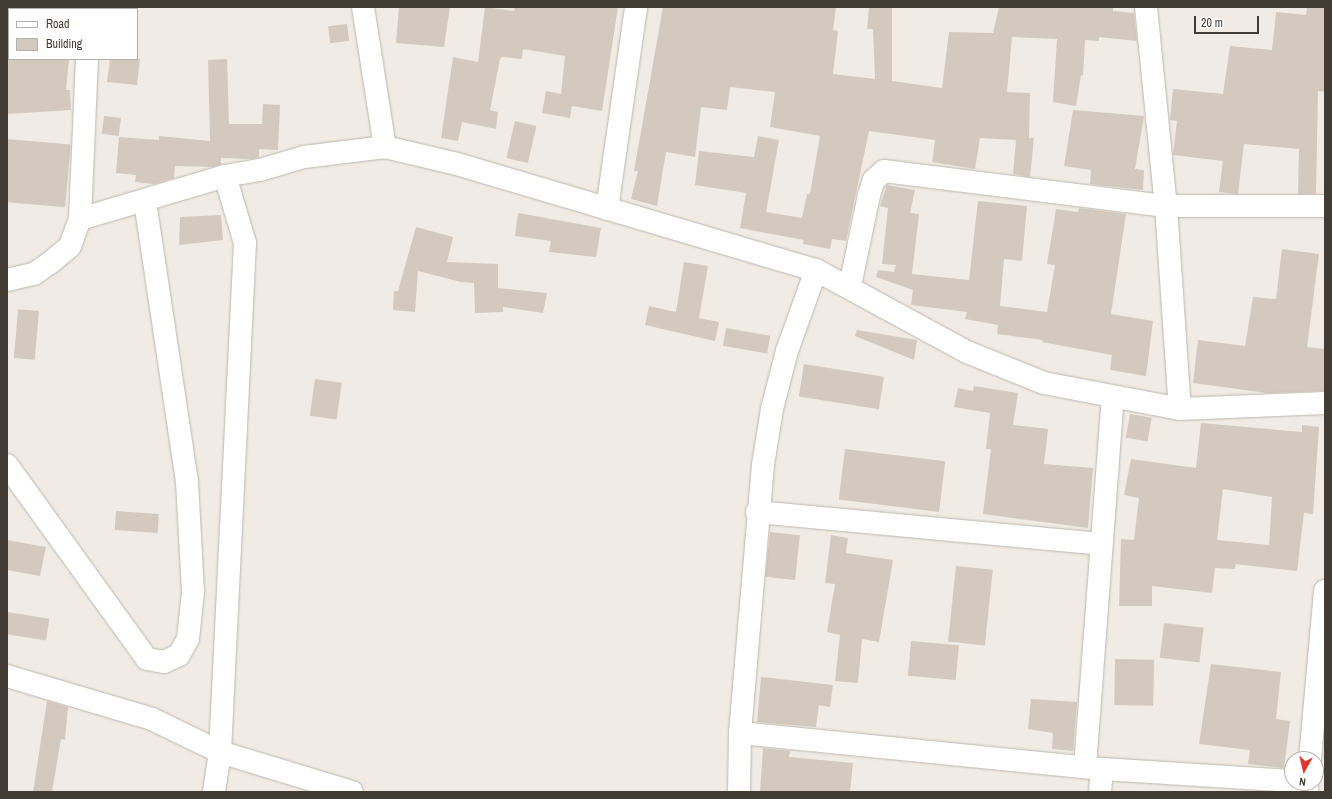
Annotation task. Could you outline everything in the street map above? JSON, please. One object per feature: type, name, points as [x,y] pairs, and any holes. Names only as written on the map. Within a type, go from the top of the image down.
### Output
[{"type":"street","points":[[363,7],[385,147]]},
{"type":"street","points":[[607,210],[636,7]]},
{"type":"street","points":[[1146,7],[1166,206],[1180,409]]},
{"type":"street","points":[[7,280],[34,274],[50,263],[70,246],[80,219],[87,60]]},
{"type":"street","points":[[80,219],[225,176],[260,170],[304,157],[385,147],[457,164],[607,210],[816,270],[850,286],[967,352],[1044,383],[1113,398],[1180,409],[1325,403]]},
{"type":"street","points":[[850,286],[869,195],[874,180],[884,171],[1166,206],[1325,206]]},
{"type":"street","points":[[214,792],[220,752],[245,242],[225,176]]},
{"type":"street","points":[[7,464],[146,659],[164,662],[179,655],[188,639],[193,592],[187,482],[145,200]]},
{"type":"street","points":[[739,792],[740,733],[757,512],[772,409],[787,351],[816,270]]},
{"type":"street","points":[[1100,792],[1094,768],[1101,544],[1113,398]]},
{"type":"street","points":[[757,512],[1101,544]]},
{"type":"street","points":[[1311,751],[1325,591]]},
{"type":"street","points":[[7,676],[152,719],[220,752],[352,792]]},
{"type":"street","points":[[740,733],[1094,768],[1284,780]]},
{"type":"building","points":[[399,7],[450,7],[444,47],[396,43]]},
{"type":"building","points":[[485,7],[514,11],[515,7],[618,7],[602,111],[572,106],[570,118],[542,113],[546,91],[561,94],[565,56],[523,49],[522,59],[502,57],[500,59],[490,110],[498,112],[496,129],[462,122],[458,141],[441,138],[453,57],[478,62]]},
{"type":"building","points":[[663,7],[836,7],[833,30],[838,31],[833,74],[875,79],[873,29],[867,29],[869,7],[892,7],[892,81],[942,88],[949,32],[993,33],[999,7],[1113,7],[1113,11],[1134,13],[1137,41],[1099,37],[1099,41],[1085,40],[1083,76],[1081,75],[1076,106],[1053,102],[1057,39],[1012,37],[1007,92],[1030,93],[1029,138],[1034,138],[1030,177],[1013,174],[1016,140],[980,138],[975,169],[932,162],[935,140],[869,131],[846,241],[832,239],[830,249],[803,244],[804,240],[740,228],[746,193],[695,185],[699,151],[754,157],[758,136],[779,140],[766,212],[802,218],[807,194],[810,194],[820,136],[770,127],[775,92],[730,87],[727,110],[701,107],[695,157],[666,152],[657,206],[631,199],[638,171],[634,171]]},
{"type":"building","points":[[1307,7],[1325,7],[1325,92],[1318,91],[1316,194],[1298,194],[1299,149],[1244,144],[1238,194],[1219,192],[1223,161],[1173,155],[1177,121],[1170,120],[1173,89],[1223,94],[1230,46],[1272,50],[1276,12],[1306,15]]},
{"type":"building","points":[[347,24],[349,41],[330,43],[328,26]]},
{"type":"building","points":[[7,59],[69,60],[66,90],[70,90],[71,110],[7,114]]},
{"type":"building","points":[[140,59],[137,85],[107,82],[110,60]]},
{"type":"building","points":[[227,59],[229,124],[262,124],[263,104],[280,105],[278,150],[259,149],[259,157],[252,159],[221,158],[221,164],[213,167],[175,166],[174,178],[154,184],[135,182],[136,175],[116,173],[119,137],[159,140],[159,136],[210,141],[208,60]]},
{"type":"building","points":[[1073,110],[1144,116],[1135,169],[1144,170],[1143,190],[1090,184],[1091,170],[1064,166]]},
{"type":"building","points":[[104,116],[121,118],[119,136],[102,134]]},
{"type":"building","points":[[515,121],[536,126],[528,163],[506,158]]},
{"type":"building","points":[[7,139],[71,145],[65,207],[7,202]]},
{"type":"building","points":[[887,185],[915,190],[910,213],[919,214],[912,274],[969,280],[978,201],[1027,206],[1022,261],[1004,259],[1000,306],[1047,312],[1055,265],[1047,264],[1056,209],[1078,212],[1079,208],[1126,214],[1111,314],[1153,321],[1146,376],[1110,370],[1112,355],[1042,342],[1043,340],[997,334],[998,325],[965,319],[967,312],[911,305],[913,290],[876,277],[878,270],[894,272],[896,265],[882,264],[888,208],[880,206]]},
{"type":"building","points":[[518,213],[601,228],[596,257],[549,252],[551,241],[515,236]]},
{"type":"building","points":[[221,215],[223,240],[179,245],[180,217]]},
{"type":"building","points":[[416,227],[453,237],[447,262],[498,264],[498,288],[547,293],[543,313],[503,307],[503,312],[475,313],[474,283],[461,282],[418,271],[415,312],[393,310],[394,291],[398,291]]},
{"type":"building","points":[[1282,249],[1319,254],[1307,347],[1325,349],[1325,391],[1267,393],[1193,383],[1198,340],[1245,346],[1253,297],[1276,299]]},
{"type":"building","points":[[684,262],[708,266],[699,318],[719,322],[715,341],[645,325],[649,306],[676,312]]},
{"type":"building","points":[[18,309],[39,311],[35,360],[14,358]]},
{"type":"building","points":[[726,328],[770,336],[767,354],[723,346]]},
{"type":"building","points":[[857,330],[917,340],[914,360],[855,336]]},
{"type":"building","points":[[804,364],[884,377],[879,409],[799,397]]},
{"type":"building","points":[[315,379],[342,383],[337,419],[310,416]]},
{"type":"building","points":[[974,386],[1018,393],[1013,425],[1048,429],[1044,464],[1093,468],[1088,528],[983,514],[991,449],[986,449],[990,413],[954,407],[958,388],[973,391]]},
{"type":"building","points":[[1130,414],[1152,418],[1147,441],[1126,438]]},
{"type":"building","points":[[1201,423],[1302,432],[1302,425],[1319,427],[1313,514],[1304,513],[1297,571],[1236,564],[1235,569],[1215,568],[1212,593],[1152,586],[1152,606],[1119,606],[1121,539],[1134,540],[1139,498],[1124,495],[1131,459],[1196,468]],"holes":[[[1223,489],[1272,497],[1269,545],[1217,540]]]},
{"type":"building","points":[[845,449],[945,461],[939,512],[839,500]]},
{"type":"building","points":[[116,511],[159,514],[158,533],[115,530]]},
{"type":"building","points":[[770,532],[800,535],[795,580],[765,577]]},
{"type":"building","points":[[831,535],[848,538],[846,553],[893,560],[879,642],[862,639],[858,683],[835,681],[840,635],[827,632],[835,584],[825,583]]},
{"type":"building","points":[[7,540],[46,547],[40,576],[7,570]]},
{"type":"building","points":[[956,566],[993,570],[985,645],[948,642]]},
{"type":"building","points":[[7,612],[49,619],[46,640],[7,634]]},
{"type":"building","points":[[1164,623],[1204,628],[1199,663],[1160,658]]},
{"type":"building","points":[[911,641],[959,645],[956,680],[908,676]]},
{"type":"building","points":[[1115,659],[1154,660],[1153,706],[1114,705]]},
{"type":"building","points":[[1211,664],[1281,672],[1276,719],[1290,721],[1286,751],[1284,751],[1284,768],[1248,764],[1250,750],[1199,744]]},
{"type":"building","points":[[761,677],[833,685],[830,707],[819,705],[816,727],[757,722]]},
{"type":"building","points":[[1031,699],[1077,702],[1073,751],[1052,749],[1053,733],[1028,729]]},
{"type":"building","points":[[47,701],[68,707],[65,740],[61,739],[52,792],[33,792]]},
{"type":"building","points":[[763,748],[790,751],[789,757],[853,763],[850,792],[760,792]]}]
